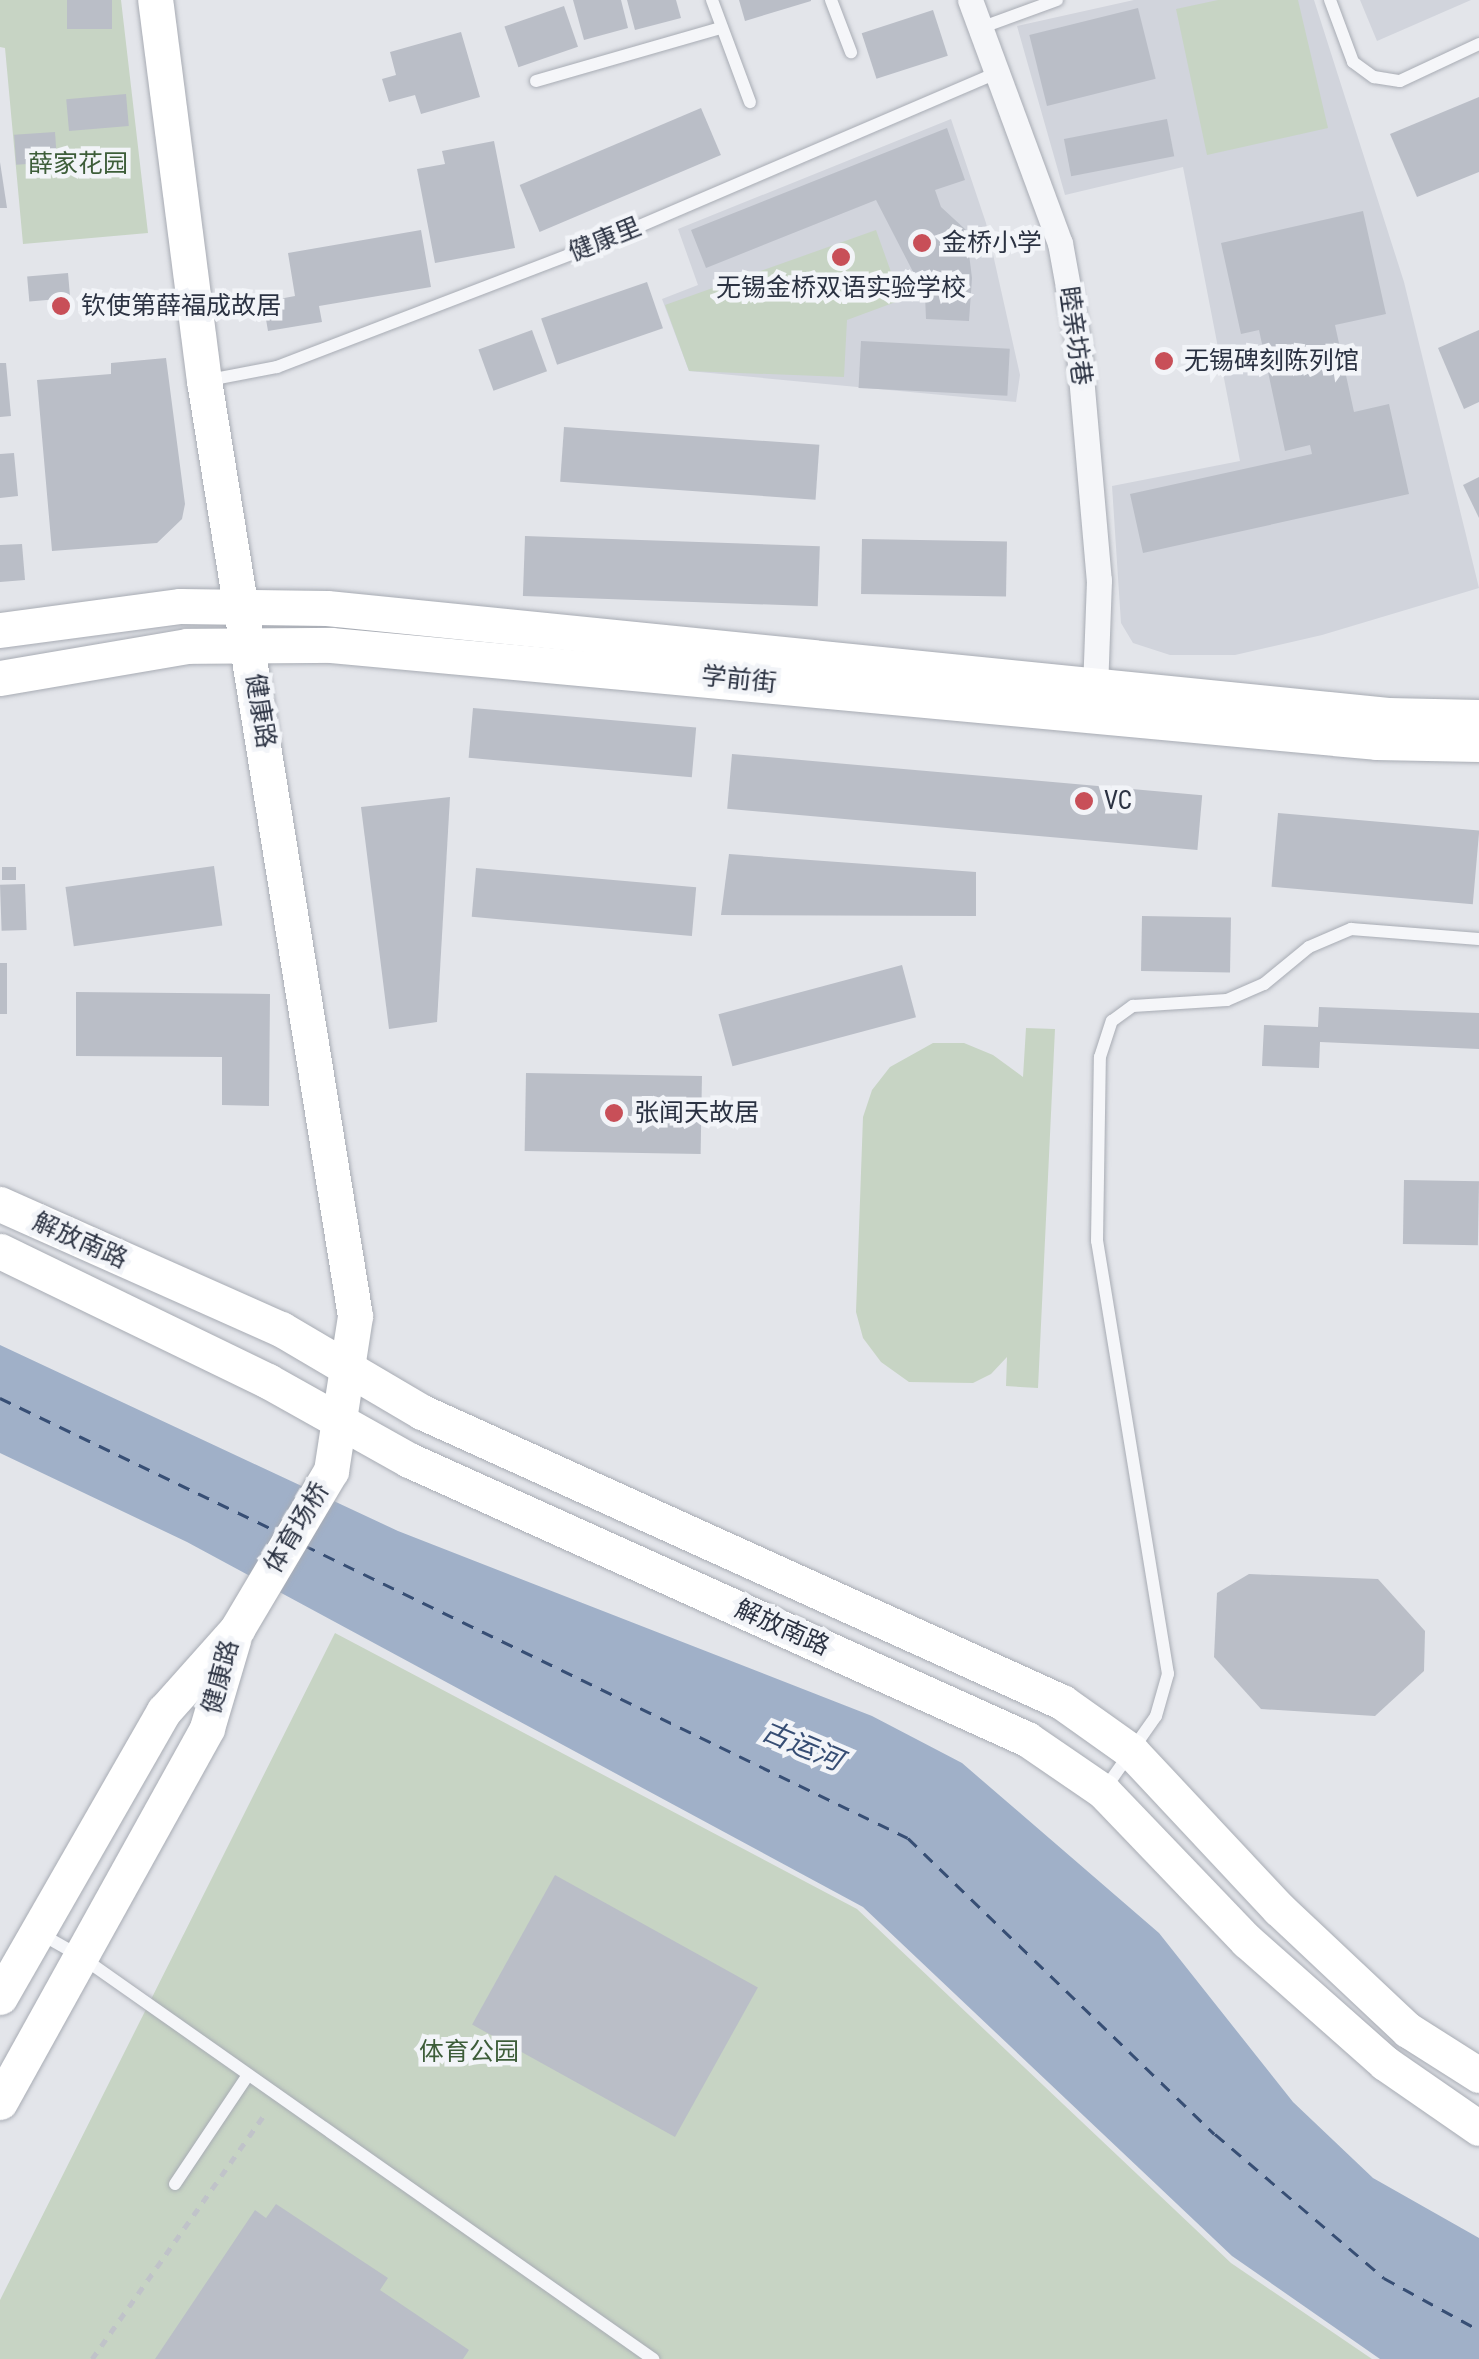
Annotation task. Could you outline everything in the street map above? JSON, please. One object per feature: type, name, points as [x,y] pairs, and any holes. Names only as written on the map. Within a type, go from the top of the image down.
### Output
[{"type":"main road","name":"健康路","points":[[155,0],[204,381],[244,606],[355,1316],[339,1421]]},
{"type":"main road","name":"学前街","points":[[0,630],[180,606],[328,608],[1388,715],[1479,717]]},
{"type":"main road","name":"学前街","points":[[0,678],[32,669],[187,646],[332,645],[1376,742],[1479,744]]},
{"type":"main road","name":"解放南路","points":[[0,1204],[281,1329],[422,1412],[1062,1702],[1131,1751],[1279,1908],[1408,2030],[1479,2075]]},
{"type":"main road","name":"解放南路","points":[[0,1251],[409,1460],[1028,1739],[1103,1791],[1261,1953],[1385,2064],[1479,2128]]},
{"type":"main road","name":"体育场桥","points":[[236,1629],[332,1471],[339,1421]]},
{"type":"main road","name":"健康路","points":[[0,1997],[164,1711],[236,1629]]},
{"type":"main road","name":"健康路","points":[[0,2102],[207,1728],[236,1629]]},
{"type":"street","name":"睦亲坊巷","points":[[970,0],[1060,242],[1078,342],[1099,580],[1095,687]]},
{"type":"lane","points":[[712,0],[750,102]]},
{"type":"lane","points":[[831,0],[851,52]]},
{"type":"lane","points":[[980,28],[1057,0]]},
{"type":"lane","points":[[1330,0],[1352,62],[1374,77],[1400,80],[1479,44]]},
{"type":"lane","points":[[536,80],[721,28]]},
{"type":"lane","name":"健康里","points":[[204,381],[277,367],[607,240],[997,73]]},
{"type":"lane","points":[[1103,1791],[1156,1716],[1168,1674],[1097,1241],[1100,1057],[1112,1021],[1133,1006],[1227,1000],[1264,984],[1309,946],[1351,930],[1479,938]]},
{"type":"lane","points":[[36,1932],[80,1956],[653,2359]]},
{"type":"lane","points":[[175,2184],[248,2075]]},
{"type":"path","points":[[92,2359],[277,2095]]},
{"type":"shaded area","points":[[1134,0],[1314,0],[1404,282],[1479,588],[1322,635],[1235,655],[1170,655],[1133,643],[1121,623],[1112,486],[1240,461],[1183,167],[1065,195],[1017,26]]},
{"type":"shaded area","points":[[1360,0],[1471,0],[1377,41]]},
{"type":"shaded area","name":"无锡金桥双语实验学校","points":[[951,119],[986,223],[1020,375],[1016,402],[689,371],[662,299],[698,285],[678,229]]},
{"type":"green space","name":"薛家花园","points":[[0,0],[121,0],[148,233],[23,244],[5,48],[0,47]]},
{"type":"green space","points":[[1218,0],[1298,0],[1328,128],[1207,155],[1176,9]]},
{"type":"green space","points":[[876,230],[901,300],[847,320],[844,377],[689,371],[665,305]]},
{"type":"green space","points":[[1026,1028],[1055,1029],[1038,1388],[1006,1386],[1007,1357],[991,1374],[973,1383],[909,1382],[881,1362],[863,1338],[856,1312],[863,1117],[872,1090],[890,1067],[933,1043],[964,1043],[993,1055],[1023,1077]]},
{"type":"green space","name":"体育公园","points":[[335,1633],[857,1909],[1231,2263],[1372,2359],[0,2359],[0,2300]]},
{"type":"water","name":"古运河","points":[[0,1345],[398,1531],[872,1716],[962,1763],[1159,1933],[1293,2102],[1373,2178],[1479,2238],[1479,2359],[1380,2359],[1232,2256],[863,1907],[187,1542],[0,1453]]},
{"type":"building","points":[[67,0],[112,0],[112,29],[67,29]]},
{"type":"building","points":[[573,0],[621,0],[628,28],[584,40]]},
{"type":"building","points":[[627,0],[676,0],[681,18],[635,30]]},
{"type":"building","points":[[739,0],[811,0],[811,1],[745,21]]},
{"type":"building","points":[[564,6],[578,47],[518,67],[504,27]]},
{"type":"building","points":[[1138,8],[1156,79],[1047,106],[1029,35]]},
{"type":"building","points":[[933,10],[948,56],[877,79],[862,33]]},
{"type":"building","points":[[461,32],[480,97],[421,114],[415,95],[389,102],[382,79],[396,75],[390,52]]},
{"type":"building","points":[[126,94],[129,126],[69,131],[66,99]]},
{"type":"building","points":[[1479,97],[1479,172],[1417,197],[1390,134]]},
{"type":"building","points":[[701,108],[721,155],[540,232],[520,185]]},
{"type":"building","points":[[1167,119],[1174,156],[1071,176],[1064,139]]},
{"type":"building","points":[[947,128],[965,180],[935,190],[941,207],[966,230],[972,278],[969,321],[926,319],[925,295],[876,200],[706,268],[691,230]]},
{"type":"building","points":[[55,132],[57,162],[16,165],[14,135]]},
{"type":"building","points":[[494,141],[515,248],[435,263],[417,169],[445,164],[442,151]]},
{"type":"building","points":[[0,162],[7,208],[0,208]]},
{"type":"building","points":[[1363,211],[1386,314],[1335,325],[1354,412],[1389,404],[1409,494],[1143,553],[1130,494],[1312,454],[1310,445],[1285,451],[1259,330],[1241,334],[1221,243]]},
{"type":"building","points":[[421,230],[431,287],[319,306],[322,322],[268,331],[263,302],[295,296],[288,253]]},
{"type":"building","points":[[68,273],[70,298],[29,301],[27,277]]},
{"type":"building","points":[[647,282],[663,328],[557,365],[541,318]]},
{"type":"building","points":[[532,330],[547,371],[493,391],[478,349]]},
{"type":"building","points":[[1479,330],[1479,402],[1464,409],[1438,348]]},
{"type":"building","points":[[861,341],[1010,349],[1007,396],[859,388]]},
{"type":"building","points":[[166,358],[185,504],[182,519],[157,543],[52,551],[37,380],[111,374],[111,363]]},
{"type":"building","points":[[0,363],[6,363],[11,416],[0,417]]},
{"type":"building","points":[[564,427],[819,445],[816,500],[560,482]]},
{"type":"building","points":[[14,453],[18,496],[0,498],[0,454]]},
{"type":"building","points":[[1479,477],[1479,518],[1463,485]]},
{"type":"building","points":[[525,536],[820,546],[818,606],[523,596]]},
{"type":"building","points":[[862,539],[1007,542],[1006,597],[861,594]]},
{"type":"building","points":[[22,544],[25,580],[0,582],[0,545]]},
{"type":"building","points":[[473,708],[696,728],[692,777],[469,758]]},
{"type":"building","points":[[732,754],[1202,795],[1197,850],[727,809]]},
{"type":"building","points":[[450,797],[437,1022],[389,1029],[361,807]]},
{"type":"building","points":[[1278,813],[1479,831],[1473,904],[1272,887]]},
{"type":"building","points":[[729,854],[976,872],[976,916],[721,915]]},
{"type":"building","points":[[214,866],[222,925],[74,946],[65,887]]},
{"type":"building","points":[[2,867],[16,867],[16,880],[2,880]]},
{"type":"building","points":[[476,868],[696,887],[692,936],[472,917]]},
{"type":"building","points":[[25,884],[27,930],[2,931],[0,885]]},
{"type":"building","points":[[1142,916],[1231,918],[1230,973],[1141,971]]},
{"type":"building","points":[[0,963],[7,963],[7,1014],[0,1014]]},
{"type":"building","points":[[902,965],[916,1017],[732,1066],[718,1014]]},
{"type":"building","points":[[76,992],[270,994],[269,1106],[222,1105],[222,1057],[76,1056]]},
{"type":"building","points":[[1319,1007],[1479,1013],[1479,1049],[1320,1042],[1319,1068],[1262,1066],[1264,1025],[1318,1027]]},
{"type":"building","name":"张闻天故居","points":[[526,1073],[702,1076],[701,1154],[525,1151]]},
{"type":"building","points":[[1404,1180],[1479,1181],[1478,1245],[1403,1244]]},
{"type":"building","points":[[1249,1574],[1378,1579],[1425,1631],[1424,1671],[1375,1716],[1261,1709],[1214,1657],[1217,1593]]},
{"type":"building","points":[[555,1875],[758,1987],[675,2137],[472,2025]]},
{"type":"building","points":[[276,2204],[388,2278],[380,2290],[469,2350],[463,2359],[155,2359],[255,2210],[266,2218]]},
{"type":"ferry route","points":[[0,1398],[274,1530]]},
{"type":"ferry route","points":[[304,1545],[908,1838],[1215,2134],[1384,2278],[1479,2330]]},
{"type":"place","name":"金桥小学","points":[[922,243]]},
{"type":"place","name":"无锡金桥双语实验学校","points":[[841,257]]},
{"type":"place","name":"钦使第薛福成故居","points":[[61,306]]},
{"type":"place","name":"无锡碑刻陈列馆","points":[[1164,361]]},
{"type":"place","name":"VC","points":[[1084,801]]},
{"type":"place","name":"张闻天故居","points":[[614,1113]]}]
